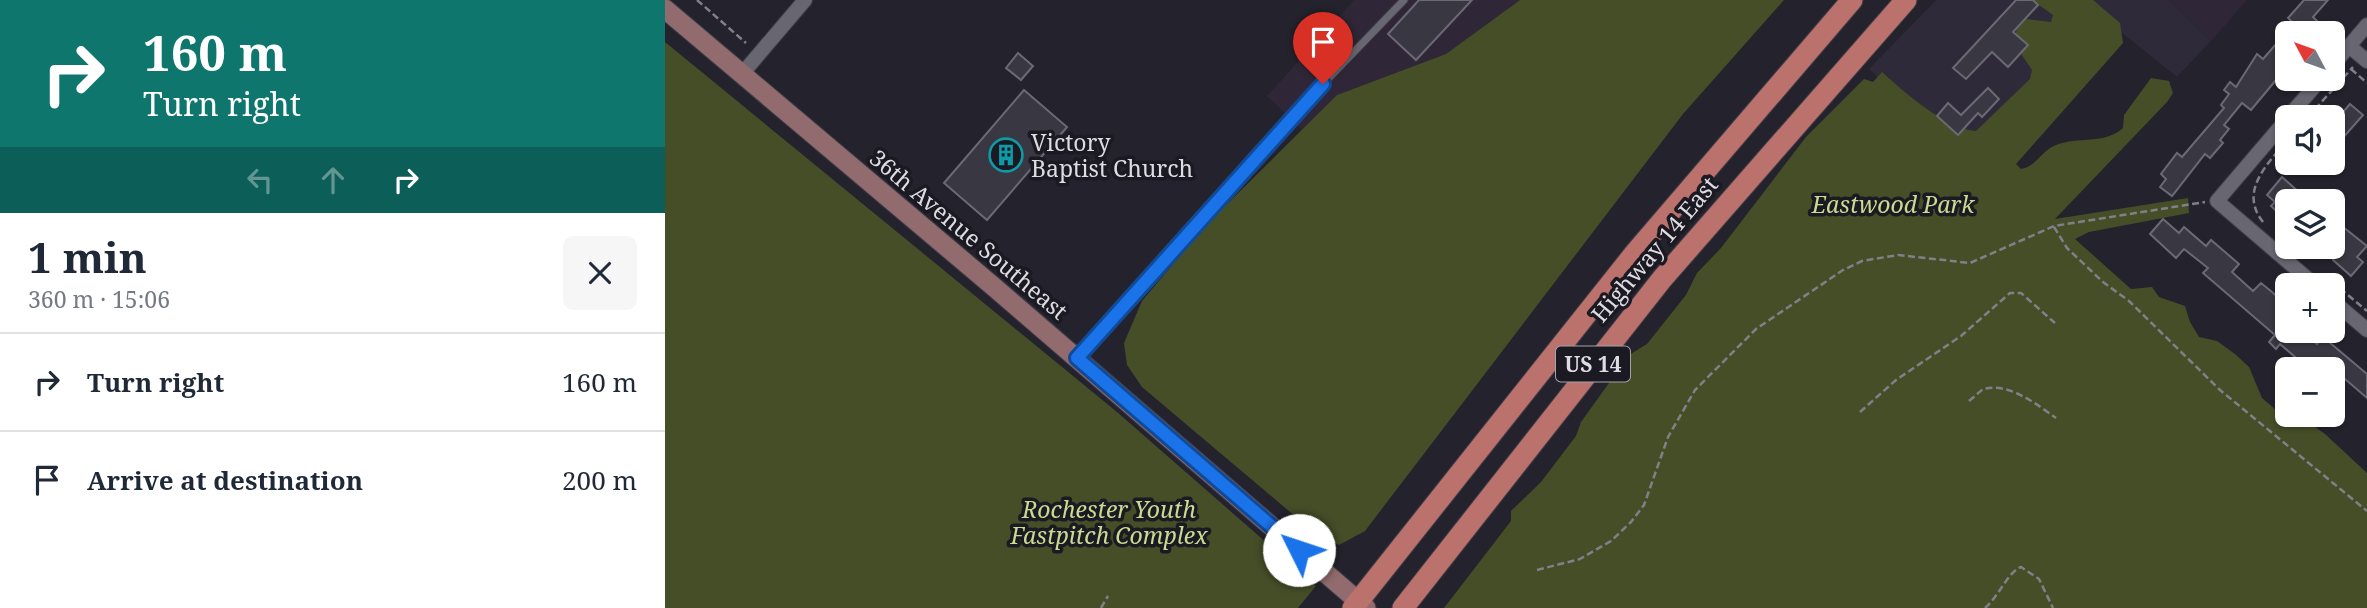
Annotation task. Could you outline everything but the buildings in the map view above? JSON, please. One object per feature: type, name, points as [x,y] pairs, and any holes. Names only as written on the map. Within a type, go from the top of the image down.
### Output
[{"type":"main road","name":"Highway 14 East","points":[[1359,606],[1635,253],[1852,0]]},
{"type":"main road","name":"Highway 14 East","points":[[1402,608],[1663,279],[1906,0]]},
{"type":"street","points":[[742,74],[805,0]]},
{"type":"street","name":"36th Avenue Southeast","points":[[665,9],[1077,358],[1359,606]]},
{"type":"street","points":[[2345,51],[2367,25]]},
{"type":"street","points":[[2349,46],[2367,61]]},
{"type":"street","points":[[2299,105],[2311,91]]},
{"type":"street","points":[[2275,133],[2217,201],[2311,273]]},
{"type":"street","points":[[2345,311],[2367,330]]},
{"type":"lane","points":[[1077,358],[1323,84],[1404,0]]},
{"type":"path","points":[[697,0],[746,43]]},
{"type":"path","points":[[2319,105],[2351,69],[2367,83]]},
{"type":"path","points":[[2271,229],[2255,212],[2253,190],[2263,170],[2275,156]]},
{"type":"path","points":[[1537,570],[1580,559],[1612,541],[1632,522],[1644,505],[1655,481],[1668,437],[1695,390],[1777,312],[1861,261],[1898,256],[1970,263],[2054,226],[2194,203]]},
{"type":"path","points":[[2054,226],[2067,248],[2103,282],[2129,300],[2220,390],[2367,511]]},
{"type":"path","points":[[1860,412],[1896,380],[1961,336],[2010,293],[2021,293],[2055,323]]},
{"type":"path","points":[[2345,296],[2367,311]]},
{"type":"path","points":[[1969,401],[1983,389],[2001,389],[2026,397],[2056,418]]},
{"type":"path","points":[[1985,608],[2000,594],[2011,574],[2021,567],[2039,579],[2053,608]]},
{"type":"path","points":[[1101,608],[1108,596]]},
{"type":"shaded area","points":[[1354,0],[1520,0],[1446,54],[1337,95],[1302,130],[1267,96]]},
{"type":"shaded area","points":[[1936,0],[2169,0],[2211,41],[2177,77],[2111,24],[1976,169],[1869,69]]},
{"type":"shaded area","points":[[2169,0],[2247,0],[2211,41]]},
{"type":"green space","points":[[1520,0],[1784,0],[1683,114],[1365,531],[1339,545],[1315,533],[1142,387],[1127,365],[1124,343],[1142,301],[1207,224],[1337,95],[1446,54]]},
{"type":"green space","name":"Eastwood Park","points":[[2032,0],[2093,0],[2120,23],[2123,43],[2016,164],[2021,169],[2026,167],[2046,151],[2065,142],[2108,137],[2116,133],[2123,128],[2124,115],[2151,78],[2169,81],[2173,93],[2167,102],[2055,219],[2188,198],[2189,213],[2089,232],[2075,239],[2131,289],[2152,287],[2159,297],[2185,306],[2199,337],[2217,341],[2249,367],[2262,398],[2275,409],[2275,427],[2315,427],[2367,473],[2367,608],[1444,608],[1511,521],[1511,511],[1541,482],[1576,436],[1581,422],[1629,355],[1647,344],[1686,295],[1697,273],[1721,248],[1806,137],[1864,79],[1873,82],[1882,72],[1939,117],[1964,129],[1976,131],[2030,79],[2032,70],[2013,42],[2017,29],[2026,19],[2051,22],[2053,15]]},
{"type":"green space","name":"Rochester Youth Fastpitch Complex","points":[[665,42],[1117,412],[1316,586],[1298,608],[665,608]]},
{"type":"place","name":"Victory Baptist Church","points":[[1006,155]]},
{"type":"route","points":[[1299,550],[1077,358],[1323,84]]}]
